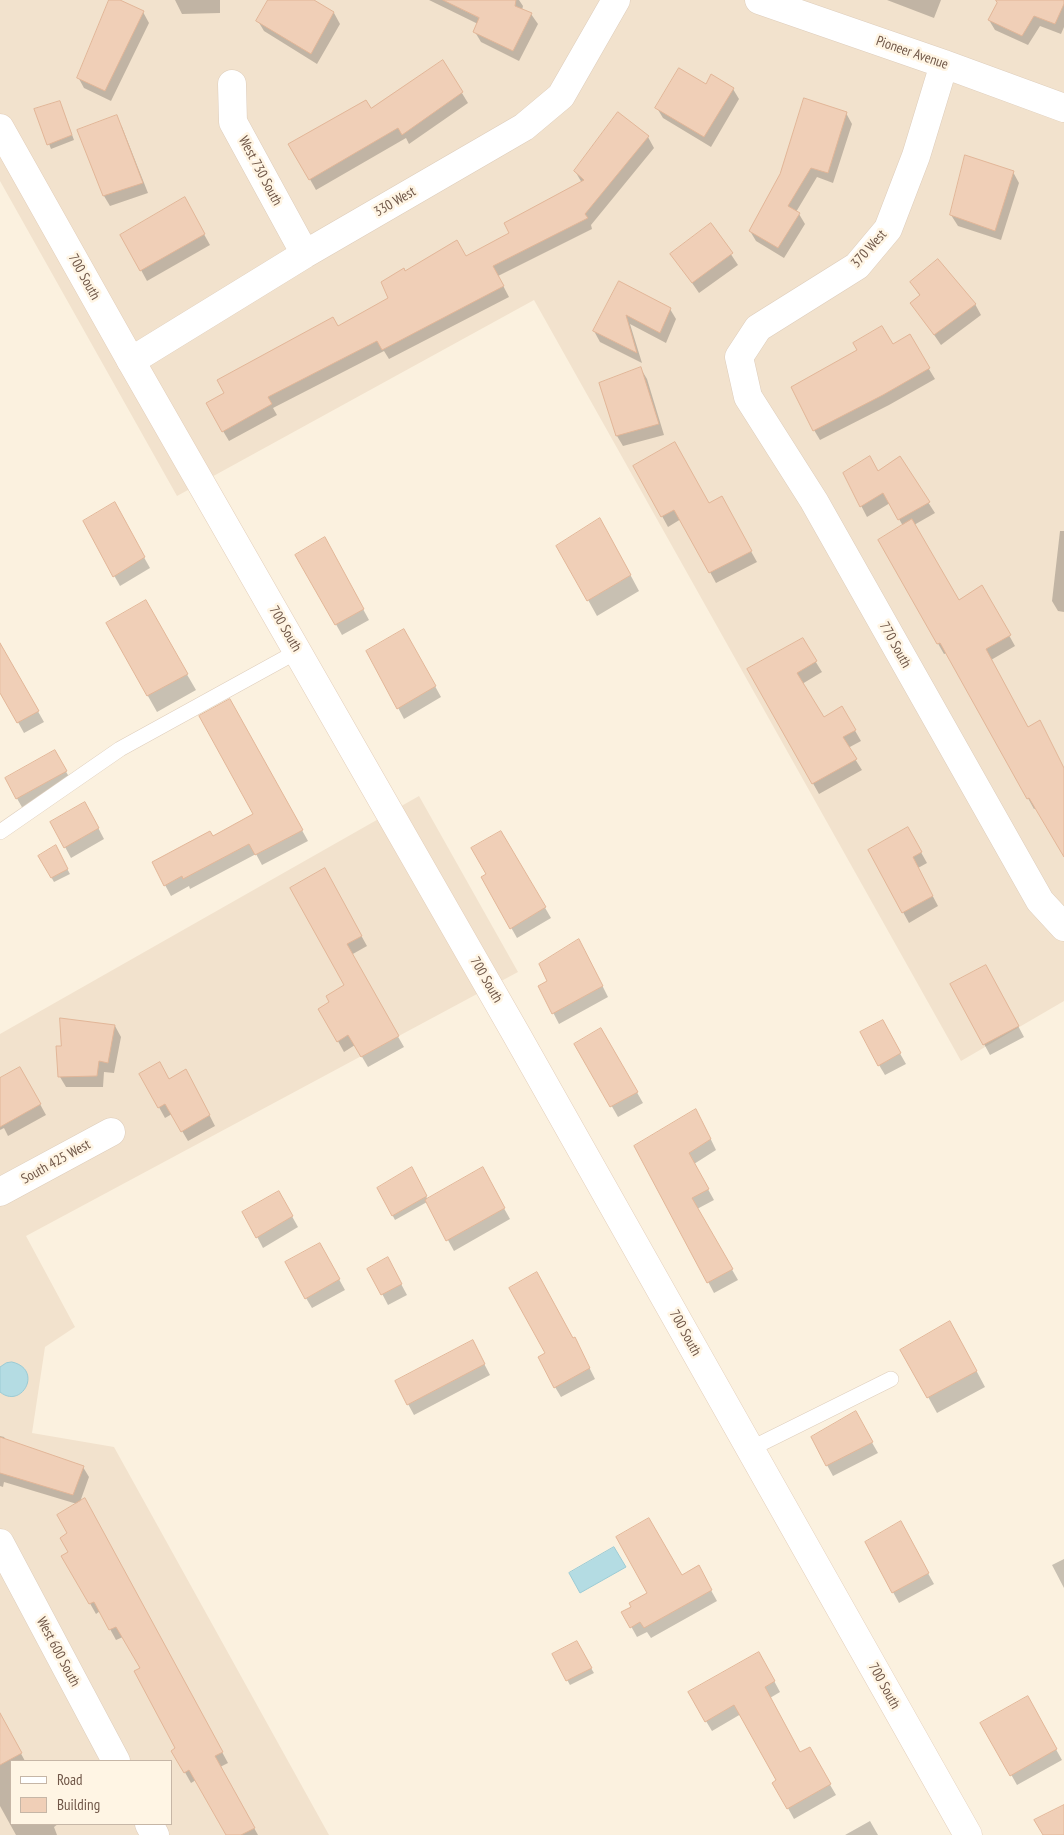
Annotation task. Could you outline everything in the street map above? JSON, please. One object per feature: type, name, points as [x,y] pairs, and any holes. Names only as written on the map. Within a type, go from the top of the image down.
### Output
[{"type":"street","name":"330 West","points":[[132,361],[304,254],[524,127],[561,96],[616,0]]},
{"type":"street","name":"Pioneer Avenue","points":[[759,0],[794,6],[1064,108]]},
{"type":"street","name":"370 West","points":[[739,357],[758,328],[857,266],[888,229],[916,156],[944,64]]},
{"type":"street","name":"West 730 South","points":[[232,84],[234,122],[304,254]]},
{"type":"street","name":"700 South","points":[[0,128],[515,1032],[968,1835]]},
{"type":"street","name":"770 South","points":[[739,357],[748,397],[819,510],[1040,901],[1064,927]]},
{"type":"street","name":"South 425 West","points":[[0,1192],[111,1132]]},
{"type":"street","name":"West 600 South","points":[[0,1543],[115,1760]]},
{"type":"lane","points":[[0,832],[120,749],[298,651]]},
{"type":"lane","points":[[750,1449],[891,1379]]},
{"type":"shaded area","points":[[0,0],[1064,0],[1064,1001],[961,1061],[534,300],[177,496],[0,181]]},
{"type":"shaded area","points":[[419,796],[518,972],[26,1236],[75,1327],[45,1347],[32,1433],[114,1447],[329,1835],[0,1835],[0,1034]]},
{"type":"water","points":[[12,1362],[22,1366],[27,1372],[28,1379],[22,1392],[16,1396],[8,1396],[0,1392],[0,1367]]},
{"type":"water","points":[[614,1547],[626,1567],[580,1593],[569,1573]]},
{"type":"building","points":[[109,0],[120,0],[144,11],[105,91],[77,78]]},
{"type":"building","points":[[268,0],[314,0],[334,12],[311,54],[256,21]]},
{"type":"building","points":[[443,0],[516,0],[515,6],[532,13],[513,51],[473,32],[479,18]]},
{"type":"building","points":[[996,0],[1064,0],[1064,4],[1055,24],[1034,16],[1022,36],[988,20],[997,3]]},
{"type":"building","points":[[443,60],[463,92],[402,135],[398,128],[309,180],[288,144],[366,100],[371,108]]},
{"type":"building","points":[[679,68],[706,84],[711,74],[734,88],[704,137],[655,108]]},
{"type":"building","points":[[804,98],[847,112],[828,173],[811,168],[788,206],[800,213],[778,248],[749,231],[780,174]]},
{"type":"building","points":[[60,101],[72,135],[47,145],[34,109]]},
{"type":"building","points":[[618,112],[649,136],[585,214],[588,218],[493,266],[504,286],[382,350],[377,341],[268,397],[272,404],[222,432],[206,403],[224,393],[217,380],[333,317],[338,326],[388,298],[381,282],[404,268],[405,271],[457,240],[466,256],[509,233],[504,223],[584,180],[574,171]]},
{"type":"building","points":[[117,115],[143,183],[103,196],[77,130]]},
{"type":"building","points":[[965,155],[1014,171],[995,231],[950,215]]},
{"type":"building","points":[[185,197],[205,234],[140,271],[120,235]]},
{"type":"building","points":[[711,223],[733,253],[692,283],[670,254]]},
{"type":"building","points":[[938,259],[976,304],[934,335],[910,303],[920,295],[910,282]]},
{"type":"building","points":[[619,281],[671,308],[660,333],[626,315],[637,353],[593,331]]},
{"type":"building","points":[[882,326],[893,344],[910,334],[930,368],[813,431],[791,387],[857,350],[853,343]]},
{"type":"building","points":[[641,367],[659,424],[616,436],[599,383]]},
{"type":"building","points":[[675,442],[709,503],[722,496],[752,551],[709,573],[674,510],[661,517],[633,466]]},
{"type":"building","points":[[870,456],[878,471],[900,456],[930,502],[898,520],[883,493],[860,507],[843,473]]},
{"type":"building","points":[[115,502],[145,557],[113,577],[83,521]]},
{"type":"building","points":[[600,518],[631,575],[587,601],[556,546]]},
{"type":"building","points":[[912,519],[959,600],[982,585],[1011,635],[986,649],[1028,727],[1040,720],[1064,768],[1064,857],[1029,798],[1027,799],[940,643],[937,644],[878,540]]},
{"type":"building","points":[[325,537],[364,609],[335,625],[295,555]]},
{"type":"building","points":[[146,600],[188,674],[147,696],[106,623]]},
{"type":"building","points":[[404,629],[436,686],[397,709],[366,651]]},
{"type":"building","points":[[803,638],[817,661],[797,673],[824,717],[842,706],[856,730],[843,737],[857,759],[812,784],[747,669]]},
{"type":"building","points":[[0,643],[39,711],[17,723],[0,693]]},
{"type":"building","points":[[230,699],[303,830],[255,855],[249,844],[183,879],[182,876],[164,886],[152,862],[210,831],[213,836],[253,814],[199,716]]},
{"type":"building","points":[[55,750],[67,771],[16,799],[5,778]]},
{"type":"building","points":[[85,802],[99,828],[64,848],[50,822]]},
{"type":"building","points":[[908,827],[922,852],[913,857],[933,896],[902,913],[868,850]]},
{"type":"building","points":[[501,831],[546,907],[510,929],[481,877],[486,874],[471,848]]},
{"type":"building","points":[[56,845],[68,869],[51,878],[38,856]]},
{"type":"building","points":[[325,868],[362,936],[347,944],[399,1036],[361,1057],[348,1035],[337,1042],[318,1009],[329,1002],[326,996],[344,985],[290,888]]},
{"type":"building","points":[[579,939],[603,986],[552,1014],[538,986],[547,981],[539,964]]},
{"type":"building","points":[[986,965],[1019,1026],[983,1045],[950,984]]},
{"type":"building","points":[[60,1018],[115,1025],[108,1063],[99,1061],[97,1076],[58,1077],[56,1046],[61,1046]]},
{"type":"building","points":[[883,1020],[901,1053],[878,1066],[860,1032]]},
{"type":"building","points":[[601,1028],[638,1092],[610,1107],[574,1044]]},
{"type":"building","points":[[160,1062],[169,1079],[186,1069],[210,1115],[181,1132],[165,1104],[158,1108],[139,1074]]},
{"type":"building","points":[[20,1067],[41,1104],[0,1127],[0,1078]]},
{"type":"building","points":[[696,1109],[711,1139],[689,1153],[709,1189],[692,1198],[733,1269],[707,1283],[634,1146]]},
{"type":"building","points":[[412,1167],[427,1196],[392,1216],[377,1188]]},
{"type":"building","points":[[483,1167],[505,1208],[446,1241],[425,1200]]},
{"type":"building","points":[[279,1191],[293,1216],[256,1238],[242,1212]]},
{"type":"building","points":[[320,1243],[340,1279],[305,1299],[285,1262]]},
{"type":"building","points":[[388,1257],[402,1284],[381,1295],[367,1269]]},
{"type":"building","points":[[537,1272],[573,1338],[575,1337],[590,1368],[554,1388],[538,1357],[545,1353],[509,1288]]},
{"type":"building","points":[[950,1321],[977,1371],[927,1398],[900,1350]]},
{"type":"building","points":[[473,1340],[485,1364],[407,1405],[395,1381]]},
{"type":"building","points":[[856,1411],[873,1442],[826,1466],[811,1437]]},
{"type":"building","points":[[0,1437],[84,1466],[73,1495],[0,1473]]},
{"type":"building","points":[[85,1498],[223,1752],[215,1756],[255,1828],[241,1835],[226,1835],[189,1770],[184,1773],[171,1751],[175,1748],[134,1671],[140,1668],[116,1627],[109,1630],[94,1602],[89,1604],[61,1556],[68,1552],[60,1538],[67,1533],[57,1515]]},
{"type":"building","points":[[649,1518],[682,1575],[699,1565],[712,1590],[644,1628],[640,1622],[630,1628],[621,1612],[631,1607],[629,1603],[647,1593],[616,1537]]},
{"type":"building","points":[[901,1521],[929,1573],[892,1593],[865,1542]]},
{"type":"building","points":[[577,1641],[592,1668],[566,1681],[552,1654]]},
{"type":"building","points":[[759,1652],[775,1681],[765,1687],[800,1752],[810,1747],[831,1784],[787,1809],[772,1783],[776,1780],[734,1705],[705,1722],[688,1692]]},
{"type":"building","points":[[1028,1696],[1057,1749],[1010,1776],[980,1723]]},
{"type":"building","points":[[0,1713],[22,1753],[0,1765]]},
{"type":"building","points":[[1064,1805],[1064,1835],[1043,1835],[1034,1820]]}]
